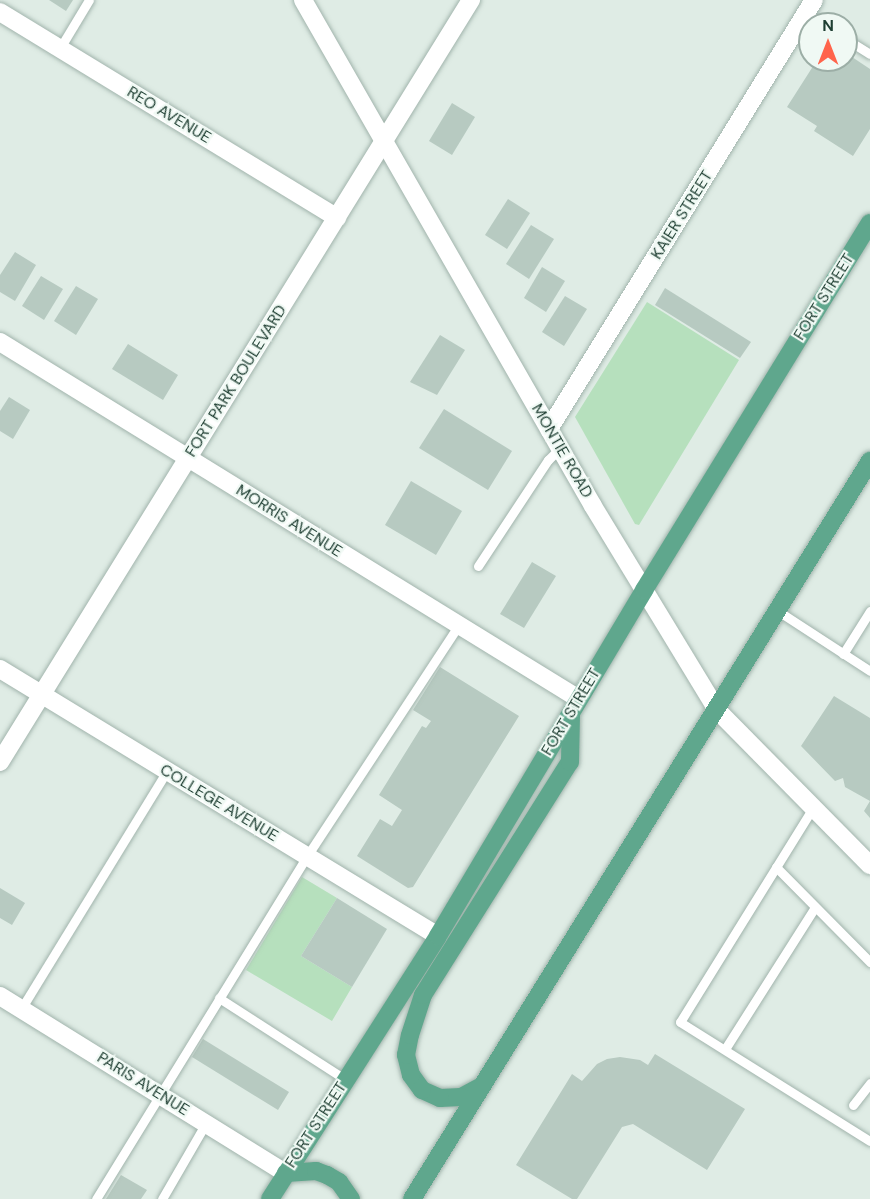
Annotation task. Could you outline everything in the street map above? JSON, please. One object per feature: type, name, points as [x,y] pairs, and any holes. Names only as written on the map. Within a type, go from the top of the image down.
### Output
[{"type":"main road","name":"FORT STREET","points":[[270,1199],[438,936],[644,590],[870,223]]},
{"type":"main road","points":[[412,1199],[870,460]]},
{"type":"main road","points":[[481,1086],[461,1097],[440,1098],[422,1090],[411,1075],[406,1055],[410,1035],[423,995],[570,762],[575,705]]},
{"type":"main road","points":[[286,1173],[316,1172],[327,1175],[339,1182],[351,1199]]},
{"type":"street","name":"MONTIE ROAD","points":[[303,0],[560,448],[717,710],[870,865]]},
{"type":"street","name":"FORT PARK BOULEVARD","points":[[0,762],[337,219],[466,3]]},
{"type":"street","name":"KAIER STREET","points":[[549,429],[810,7]]},
{"type":"street","name":"REO AVENUE","points":[[0,12],[337,219]]},
{"type":"street","name":"MORRIS AVENUE","points":[[0,342],[459,625],[575,705]]},
{"type":"street","name":"COLLEGE AVENUE","points":[[0,669],[438,936]]},
{"type":"street","name":"PARIS AVENUE","points":[[0,996],[286,1173]]},
{"type":"lane","points":[[60,48],[89,0]]},
{"type":"lane","points":[[478,566],[548,460],[560,448]]},
{"type":"lane","points":[[778,611],[870,671]]},
{"type":"lane","points":[[843,654],[870,611]]},
{"type":"lane","points":[[96,1199],[307,856],[459,625]]},
{"type":"lane","points":[[21,1009],[167,771]]},
{"type":"lane","points":[[814,806],[680,1022],[870,1141]]},
{"type":"lane","points":[[776,867],[870,962]]},
{"type":"lane","points":[[725,1049],[815,907]]},
{"type":"lane","points":[[219,998],[346,1080]]},
{"type":"lane","points":[[853,1105],[870,1083]]},
{"type":"lane","points":[[162,1199],[206,1123]]},
{"type":"green space","points":[[647,302],[739,360],[639,525],[635,524],[575,417]]},
{"type":"green space","points":[[302,877],[337,898],[301,956],[352,987],[332,1021],[246,970]]},
{"type":"building","points":[[49,0],[73,0],[66,11]]},
{"type":"building","points":[[858,61],[870,69],[870,129],[853,156],[814,131],[817,126],[787,107],[809,72],[858,72]]},
{"type":"building","points":[[452,103],[475,117],[452,155],[429,141]]},
{"type":"building","points":[[508,199],[530,213],[507,249],[485,235]]},
{"type":"building","points":[[531,225],[554,239],[529,279],[506,264]]},
{"type":"building","points":[[15,252],[36,265],[15,301],[0,292],[0,275]]},
{"type":"building","points":[[542,267],[565,281],[546,312],[524,298]]},
{"type":"building","points":[[41,276],[63,289],[44,320],[22,306]]},
{"type":"building","points":[[76,286],[98,299],[76,335],[54,321]]},
{"type":"building","points":[[665,288],[751,342],[740,358],[655,305]]},
{"type":"building","points":[[565,296],[587,309],[564,346],[542,332]]},
{"type":"building","points":[[440,335],[465,350],[437,395],[410,382]]},
{"type":"building","points":[[128,344],[178,375],[163,400],[112,369]]},
{"type":"building","points":[[9,397],[30,410],[13,439],[0,431],[0,411]]},
{"type":"building","points":[[444,409],[512,451],[488,490],[419,448]]},
{"type":"building","points":[[411,481],[462,511],[436,555],[385,525]]},
{"type":"building","points":[[532,562],[556,576],[524,628],[500,614]]},
{"type":"building","points":[[440,667],[519,716],[413,887],[408,888],[357,856],[380,819],[392,826],[402,810],[379,795],[422,726],[426,728],[431,721],[413,710]]},
{"type":"building","points":[[834,696],[870,718],[870,801],[845,787],[843,778],[835,781],[801,746]]},
{"type":"building","points":[[870,801],[870,818],[864,811]]},
{"type":"building","points":[[0,888],[25,903],[12,925],[0,918]]},
{"type":"building","points":[[337,898],[387,929],[352,987],[301,956]]},
{"type":"building","points":[[203,1039],[289,1092],[278,1110],[192,1057]]},
{"type":"building","points":[[655,1054],[745,1109],[707,1170],[633,1124],[622,1127],[577,1199],[572,1199],[516,1165],[572,1074],[582,1081],[597,1064],[607,1059],[620,1057],[640,1060],[648,1065]]},
{"type":"building","points":[[121,1175],[147,1190],[141,1199],[106,1199]]}]
